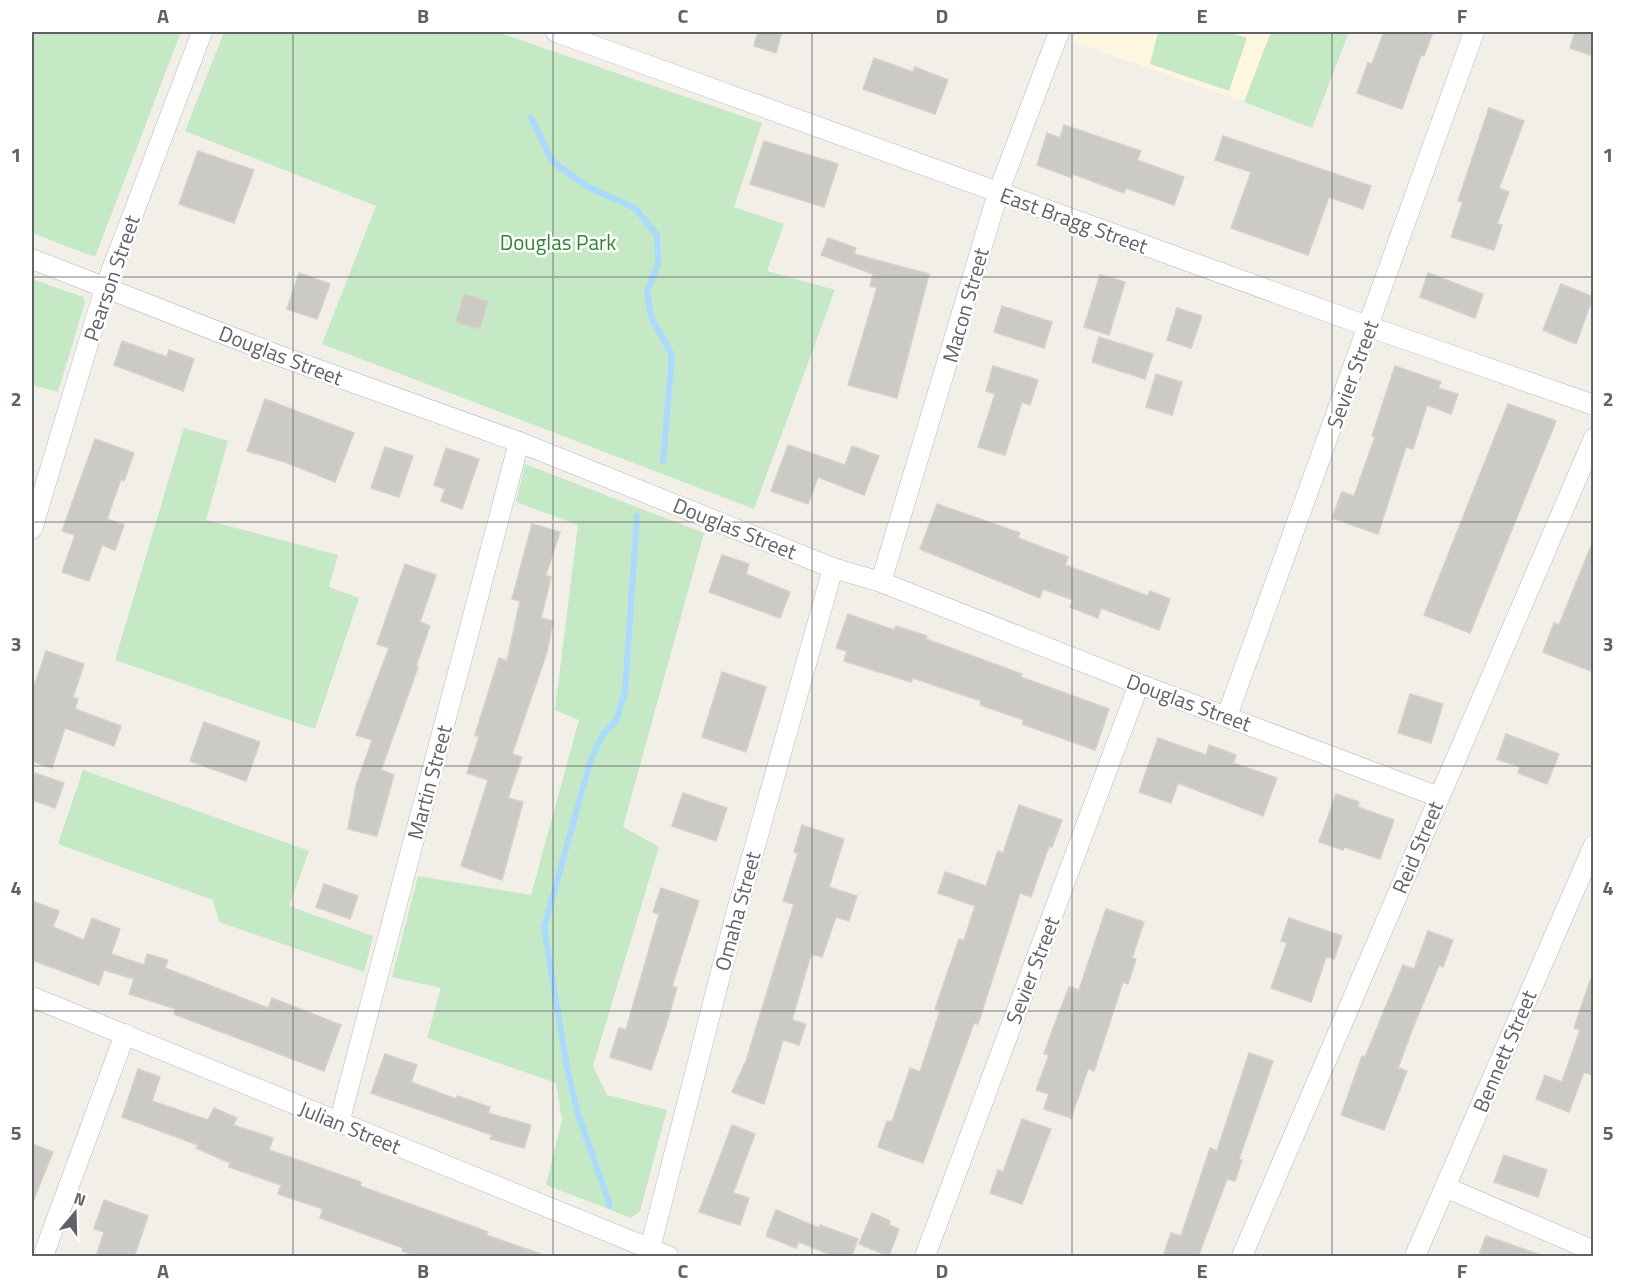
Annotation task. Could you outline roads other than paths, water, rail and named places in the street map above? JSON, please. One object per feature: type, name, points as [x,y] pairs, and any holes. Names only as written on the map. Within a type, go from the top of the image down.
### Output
[{"type":"street","name":"Pearson Street","points":[[32,529],[105,288],[202,32]]},
{"type":"street","name":"East Bragg Street","points":[[556,32],[1370,327],[1593,405]]},
{"type":"street","name":"Macon Street","points":[[881,582],[998,193],[1059,32]]},
{"type":"street","name":"Sevier Street","points":[[1227,716],[1370,327],[1474,32]]},
{"type":"street","name":"Douglas Street","points":[[32,259],[280,356],[519,442],[833,568],[881,582],[1139,684],[1438,796]]},
{"type":"street","name":"Reid Street","points":[[1242,1257],[1593,438]]},
{"type":"street","name":"Martin Street","points":[[339,1123],[519,442]]},
{"type":"street","name":"Omaha Street","points":[[655,1254],[737,910],[833,568]]},
{"type":"street","name":"Sevier Street","points":[[925,1257],[1139,684]]},
{"type":"street","name":"Bennett Street","points":[[1414,1257],[1587,877],[1593,845]]},
{"type":"street","name":"Julian Street","points":[[32,997],[655,1254]]},
{"type":"street","points":[[43,1257],[125,1035]]},
{"type":"street","points":[[1445,1187],[1593,1251]]},
{"type":"waterway","points":[[531,117],[552,161],[588,187],[635,208],[657,235],[658,264],[647,292],[651,317],[672,355],[663,461]]},
{"type":"waterway","points":[[610,1206],[578,1114],[567,1068],[544,928],[591,759],[603,734],[616,721],[625,692],[637,516]]},
{"type":"park label","name":"Douglas Park","points":[[558,242]]}]
